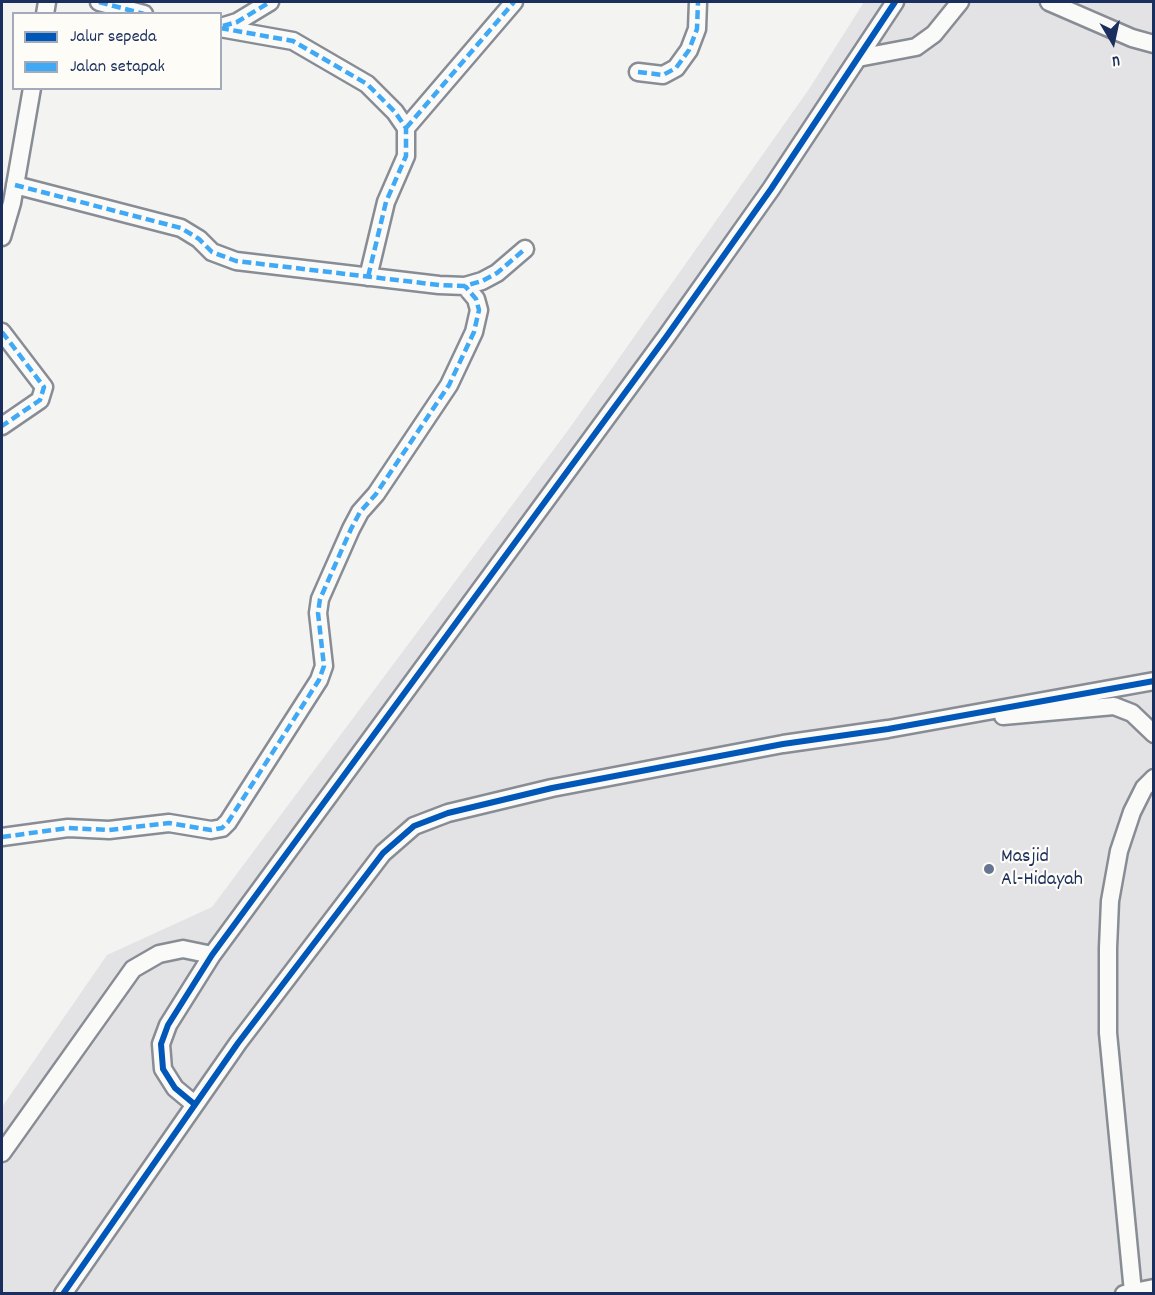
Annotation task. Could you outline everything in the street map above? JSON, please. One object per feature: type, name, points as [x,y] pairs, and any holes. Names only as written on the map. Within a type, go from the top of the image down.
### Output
[{"type":"street","points":[[99,2],[136,12]]},
{"type":"street","points":[[222,26],[237,22],[270,2]]},
{"type":"street","points":[[406,128],[514,2]]},
{"type":"street","points":[[638,72],[663,75],[676,68],[689,50],[697,29],[698,2]]},
{"type":"street","points":[[194,1103],[175,1088],[163,1069],[161,1044],[168,1024],[212,955],[673,328],[895,2]]},
{"type":"street","points":[[858,58],[916,47],[934,34],[960,2]]},
{"type":"street","points":[[1048,2],[1132,38],[1154,44]]},
{"type":"street","points":[[222,27],[293,41],[368,84],[395,112],[406,128],[406,156],[386,202],[368,277]]},
{"type":"street","points":[[2,237],[15,184],[32,90]]},
{"type":"street","points":[[15,184],[181,228],[225,258],[368,277],[465,286],[497,273],[525,249]]},
{"type":"street","points":[[2,837],[68,828],[109,830],[169,823],[212,830],[222,828],[228,822],[319,681],[324,666],[318,613],[320,599],[351,529],[360,512],[376,494],[449,385],[474,332],[479,310],[476,299],[465,286]]},
{"type":"street","points":[[2,332],[44,387],[40,400],[2,426]]},
{"type":"street","points":[[63,1293],[194,1103],[382,853],[414,826],[448,813],[552,788],[783,744],[888,729],[974,711],[1154,681]]},
{"type":"street","points":[[974,711],[999,716],[1114,706],[1132,713],[1154,734]]},
{"type":"street","points":[[1154,778],[1144,788],[1132,812],[1119,851],[1110,901],[1108,948],[1108,1034],[1128,1293],[1154,1288]]},
{"type":"street","points":[[2,1153],[133,969],[159,954],[183,949],[212,955]]},
{"type":"shaded area","points":[[864,2],[1153,2],[1153,1293],[2,1294],[2,1107],[107,955],[212,907],[569,429],[809,89]]},
{"type":"marked path","points":[[99,2],[136,12]]},
{"type":"marked path","points":[[223,26],[237,22],[270,2]]},
{"type":"marked path","points":[[406,128],[514,2]]},
{"type":"marked path","points":[[638,72],[663,75],[676,68],[689,50],[697,29],[698,2]]},
{"type":"marked path","points":[[222,28],[293,41],[367,84],[395,112],[406,128],[406,156],[386,202],[368,277]]},
{"type":"marked path","points":[[15,185],[181,228],[199,239],[212,252],[236,261],[439,285],[465,286],[497,273],[525,249]]},
{"type":"marked path","points":[[2,837],[68,828],[109,830],[169,823],[211,830],[222,828],[228,822],[319,680],[324,666],[318,613],[320,599],[351,529],[360,512],[376,494],[449,385],[474,332],[479,310],[476,299],[465,286]]},
{"type":"marked path","points":[[2,332],[44,387],[40,400],[2,426]]},
{"type":"cycle path","points":[[193,1103],[175,1088],[163,1069],[161,1044],[168,1025],[212,955],[666,337],[771,189],[895,2]]},
{"type":"cycle path","points":[[63,1294],[238,1043],[383,853],[414,826],[448,813],[552,788],[783,744],[888,729],[1154,681]]},
{"type":"place","name":"Masjid Al-Hidayah","points":[[989,869]]}]
